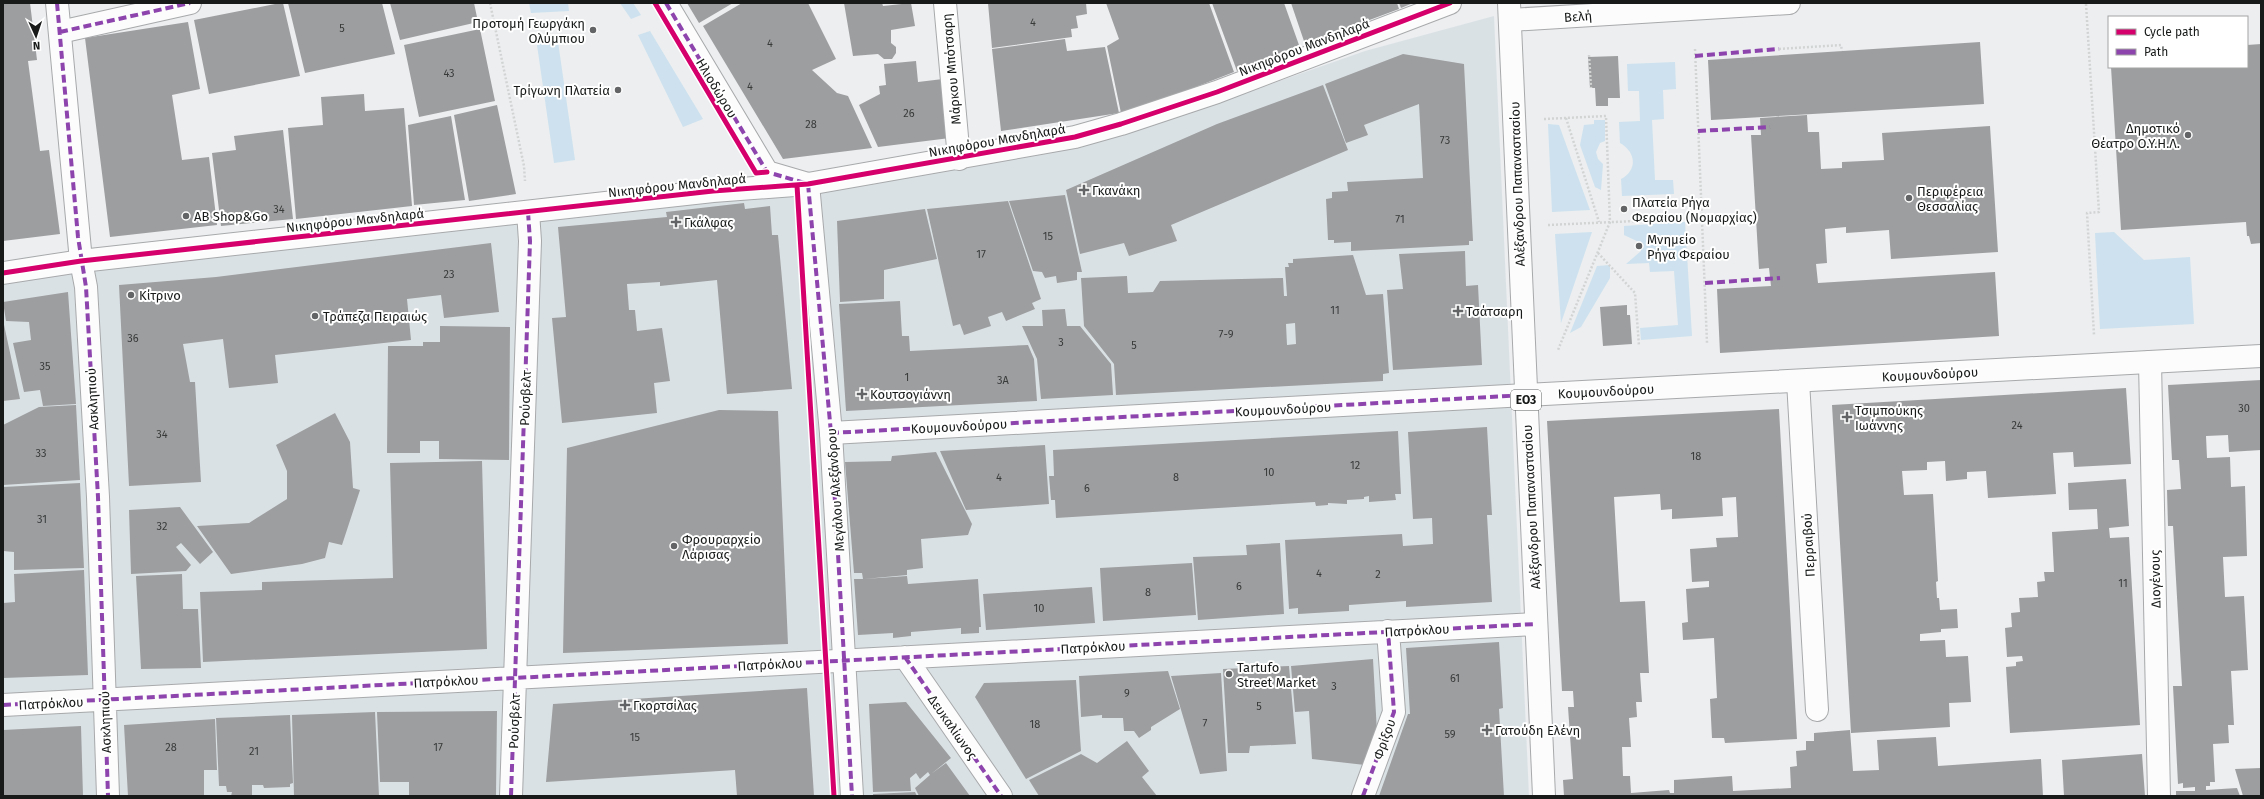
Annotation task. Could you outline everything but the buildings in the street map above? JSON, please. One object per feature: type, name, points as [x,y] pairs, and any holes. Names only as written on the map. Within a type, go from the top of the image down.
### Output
[{"type":"street","name":"Ασκληπιού","points":[[57,3],[81,261],[86,287],[97,482],[108,796]]},
{"type":"street","points":[[60,32],[190,3]]},
{"type":"street","name":"Ηλιοδώρου","points":[[666,3],[763,180]]},
{"type":"street","name":"Μάρκου Μπότσαρη","points":[[945,3],[959,159]]},
{"type":"street","name":"Νικηφόρου Μανδηλαρά","points":[[3,273],[81,261],[528,212],[763,180],[808,184],[1052,142],[1121,124],[1217,92],[1450,3]]},
{"type":"street","name":"Βελή","points":[[1510,12],[1789,3]]},
{"type":"street","name":"Αλέξανδρου Παπαναστασίου","points":[[1510,12],[1544,796]]},
{"type":"street","name":"Μεγάλου Αλεξάνδρου","points":[[808,184],[831,433],[846,660],[852,796]]},
{"type":"street","name":"Ρούσβελτ","points":[[511,796],[530,249],[528,212]]},
{"type":"street","name":"Κουμουνδούρου","points":[[831,433],[2261,356]]},
{"type":"street","name":"Διογένους","points":[[2150,362],[2159,796]]},
{"type":"street","name":"Περραιβού","points":[[1798,381],[1817,710]]},
{"type":"street","name":"Πατρόκλου","points":[[3,705],[1536,624]]},
{"type":"street","name":"Φρίξου","points":[[1364,796],[1394,712],[1388,631]]},
{"type":"street","name":"Δευκαλίωνος","points":[[905,657],[1001,796]]},
{"type":"path","points":[[490,3],[524,166],[528,212]]},
{"type":"path","points":[[2086,4],[2099,212],[2086,213],[2094,340]]},
{"type":"path","points":[[1779,49],[1842,45],[1842,51]]},
{"type":"path","points":[[1695,49],[1707,343]]},
{"type":"path","points":[[1589,55],[1591,88]]},
{"type":"path","points":[[1538,119],[1606,116],[1610,222],[1558,350]]},
{"type":"path","points":[[1566,118],[1599,223]]},
{"type":"path","points":[[1544,225],[1702,218]]},
{"type":"path","points":[[1598,253],[1635,293],[1639,346]]},
{"type":"shaded area","points":[[529,3],[568,3],[569,11],[531,13]]},
{"type":"shaded area","points":[[620,3],[633,3],[641,15],[631,19]]},
{"type":"shaded area","points":[[1494,16],[1529,796],[3,796],[3,282],[99,263],[1071,148],[1156,124],[1365,51]]},
{"type":"shaded area","points":[[650,31],[703,119],[683,127],[638,35]]},
{"type":"shaded area","points":[[557,35],[575,160],[554,163],[536,38]]},
{"type":"shaded area","points":[[1675,62],[1676,89],[1663,90],[1664,119],[1652,120],[1655,180],[1673,180],[1674,194],[1622,196],[1621,179],[1630,171],[1633,161],[1629,151],[1620,143],[1619,122],[1640,121],[1639,91],[1628,91],[1627,64]]},
{"type":"shaded area","points":[[1594,120],[1605,120],[1605,141],[1600,143],[1596,152],[1598,159],[1603,164],[1601,190],[1595,187],[1580,145],[1584,125],[1594,124]]},
{"type":"shaded area","points":[[1548,124],[1559,125],[1590,210],[1552,212]]},
{"type":"shaded area","points":[[1685,222],[1692,336],[1641,340],[1640,328],[1678,325],[1674,271],[1650,272],[1649,263],[1626,264],[1641,251],[1641,243],[1624,235],[1624,226]]},
{"type":"shaded area","points":[[1592,232],[1561,323],[1555,234]]},
{"type":"shaded area","points":[[2114,232],[2144,260],[2190,257],[2194,324],[2100,329],[2095,233]]},
{"type":"shaded area","points":[[1610,265],[1610,278],[1581,327],[1570,333],[1597,266]]},
{"type":"marked path","points":[[57,3],[78,237],[86,287],[98,497],[108,796]]},
{"type":"marked path","points":[[60,32],[190,3]]},
{"type":"marked path","points":[[666,3],[767,172],[808,184],[831,433],[852,796]]},
{"type":"marked path","points":[[1695,56],[1779,49]]},
{"type":"marked path","points":[[1698,131],[1770,127]]},
{"type":"marked path","points":[[511,796],[530,241],[528,212]]},
{"type":"marked path","points":[[1705,283],[1780,278]]},
{"type":"marked path","points":[[831,433],[1526,395]]},
{"type":"marked path","points":[[3,705],[1536,624]]},
{"type":"marked path","points":[[1363,796],[1394,712],[1388,631]]},
{"type":"marked path","points":[[905,657],[1001,796]]},
{"type":"cycle path","points":[[655,3],[756,173],[767,172]]},
{"type":"cycle path","points":[[3,273],[81,261],[713,191],[808,184],[1075,137],[1121,124],[1217,92],[1450,3]]},
{"type":"cycle path","points":[[797,185],[834,796]]},
{"type":"place","name":"Προτομή Γεωργάκη Ολύμπιου","points":[[593,30]]},
{"type":"place","name":"Τρίγωνη Πλατεία","points":[[618,90]]},
{"type":"place","name":"Δημοτικό Θέατρο Ο.Υ.Η.Λ.","points":[[2188,135]]},
{"type":"place","name":"Γκανάκη","points":[[1084,190]]},
{"type":"place","name":"Περιφέρεια Θεσσαλίας","points":[[1909,198]]},
{"type":"place","name":"Πλατεία Ρήγα Φεραίου (Νομαρχίας)","points":[[1624,209]]},
{"type":"place","name":"AB Shop&Go","points":[[186,216]]},
{"type":"place","name":"Γκάλφας","points":[[676,222]]},
{"type":"place","name":"Μνημείο Ρήγα Φεραίου","points":[[1639,246]]},
{"type":"place","name":"Κίτρινο","points":[[131,295]]},
{"type":"place","name":"Τσάτσαρη","points":[[1458,311]]},
{"type":"place","name":"Τράπεζα Πειραιώς","points":[[315,316]]},
{"type":"place","name":"Κουτσογιάννη","points":[[862,394]]},
{"type":"place","name":"Τσιμπούκης Ιωάννης","points":[[1847,417]]},
{"type":"place","name":"Φρουραρχείο Λάρισας","points":[[674,546]]},
{"type":"place","name":"Tartufo Street Market","points":[[1229,674]]},
{"type":"place","name":"Γκορτσίλας","points":[[625,705]]},
{"type":"place","name":"Γατούδη Ελένη","points":[[1487,730]]}]
